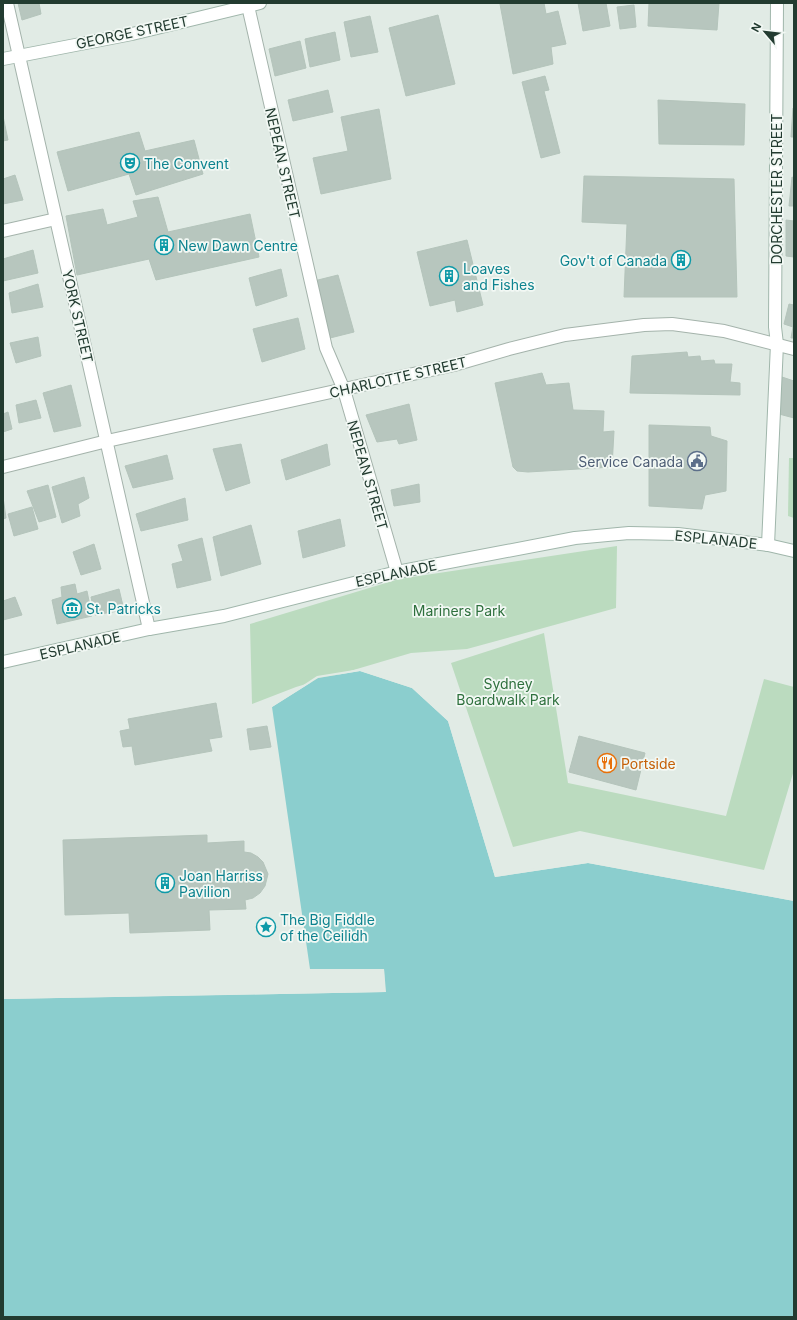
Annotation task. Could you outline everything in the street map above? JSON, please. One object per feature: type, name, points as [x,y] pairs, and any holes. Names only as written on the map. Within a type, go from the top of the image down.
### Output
[{"type":"street","name":"YORK STREET","points":[[7,3],[149,629]]},
{"type":"street","name":"GEORGE STREET","points":[[3,59],[132,34],[260,3]]},
{"type":"street","name":"DORCHESTER STREET","points":[[768,545],[776,344],[777,3]]},
{"type":"street","name":"NEPEAN STREET","points":[[248,6],[326,348],[344,390],[397,572]]},
{"type":"street","points":[[3,230],[56,219]]},
{"type":"street","name":"CHARLOTTE STREET","points":[[3,468],[107,441],[454,366],[509,349],[565,335],[630,326],[672,324],[724,331],[794,349]]},
{"type":"street","name":"ESPLANADE","points":[[3,662],[149,629],[224,616],[397,572],[548,542],[629,533],[687,535],[768,545],[794,551]]},
{"type":"green space","points":[[789,458],[794,458],[794,518],[788,516]]},
{"type":"green space","name":"Mariners Park","points":[[617,546],[616,608],[467,649],[411,653],[296,687],[252,704],[250,624],[399,579]]},
{"type":"green space","name":"Sydney Boardwalk Park","points":[[544,633],[568,783],[726,816],[764,679],[794,687],[794,770],[764,870],[580,831],[513,847],[451,663]]},
{"type":"water","points":[[360,671],[412,688],[448,721],[495,877],[588,863],[794,901],[794,1317],[3,1317],[3,999],[385,992],[384,969],[310,969],[272,707],[318,678]]},
{"type":"pier","points":[[360,669],[413,686],[450,720],[496,874],[588,861],[794,899],[794,901],[588,863],[495,877],[448,721],[412,688],[360,671],[318,678],[270,707],[317,676]]},
{"type":"pier","points":[[308,969],[384,969],[386,992],[3,999],[3,997],[383,990],[382,971],[310,971]]},
{"type":"building","points":[[18,3],[39,3],[41,14],[22,20]]},
{"type":"building","points":[[544,3],[546,14],[558,11],[566,44],[551,47],[553,64],[513,74],[500,4]]},
{"type":"building","points":[[578,3],[606,3],[610,26],[583,31]]},
{"type":"building","points":[[649,3],[719,3],[717,30],[648,26]]},
{"type":"building","points":[[634,5],[636,27],[620,29],[617,7]]},
{"type":"building","points":[[438,15],[455,84],[406,96],[389,28]]},
{"type":"building","points":[[370,16],[378,52],[351,57],[344,22]]},
{"type":"building","points":[[335,32],[340,60],[310,67],[305,39]]},
{"type":"building","points":[[300,41],[306,68],[275,76],[269,49]]},
{"type":"building","points":[[545,76],[549,90],[544,91],[560,153],[541,158],[522,82]]},
{"type":"building","points":[[328,90],[333,112],[293,121],[288,100]]},
{"type":"building","points":[[658,100],[745,104],[744,145],[659,144]]},
{"type":"building","points":[[793,108],[794,137],[791,137]]},
{"type":"building","points":[[379,109],[391,179],[321,194],[313,158],[348,151],[341,117]]},
{"type":"building","points":[[3,116],[8,140],[3,141]]},
{"type":"building","name":"The Convent","points":[[139,132],[145,151],[194,140],[203,174],[136,195],[129,174],[68,191],[57,152]]},
{"type":"building","points":[[15,175],[23,200],[3,204],[3,179]]},
{"type":"building","name":"Gov't of Canada","points":[[584,176],[734,179],[737,297],[624,297],[627,224],[582,222]]},
{"type":"building","points":[[792,177],[794,178],[794,206],[789,206]]},
{"type":"building","name":"New Dawn Centre","points":[[158,197],[168,232],[250,214],[259,257],[156,280],[149,259],[77,275],[66,216],[103,209],[107,225],[138,217],[133,201]]},
{"type":"building","points":[[786,220],[794,221],[794,257],[786,256]]},
{"type":"building","name":"Loaves and Fishes","points":[[467,240],[483,305],[457,312],[455,300],[430,306],[417,252]]},
{"type":"building","points":[[33,250],[38,273],[3,281],[3,259]]},
{"type":"building","points":[[281,269],[287,296],[256,306],[249,278]]},
{"type":"building","points":[[338,275],[354,332],[330,338],[314,281]]},
{"type":"building","points":[[38,284],[43,307],[12,313],[9,293]]},
{"type":"building","points":[[789,304],[794,305],[794,338],[791,338],[793,327],[784,324]]},
{"type":"building","points":[[298,318],[305,349],[262,362],[253,329]]},
{"type":"building","points":[[38,337],[41,356],[16,363],[10,343]]},
{"type":"building","points":[[687,352],[688,357],[700,356],[701,361],[714,360],[715,364],[732,364],[730,382],[740,383],[740,395],[630,393],[632,356]]},
{"type":"building","points":[[542,373],[546,385],[569,383],[573,410],[604,411],[603,432],[614,431],[612,467],[528,472],[517,471],[513,467],[495,383]]},
{"type":"building","points":[[782,377],[794,381],[794,418],[779,414]]},
{"type":"building","points":[[71,385],[81,426],[54,432],[43,393]]},
{"type":"building","points":[[36,400],[41,418],[19,423],[16,405]]},
{"type":"building","points":[[409,404],[417,440],[399,444],[397,439],[377,442],[366,415]]},
{"type":"building","points":[[8,412],[12,429],[3,432],[3,414]]},
{"type":"building","points":[[649,425],[710,427],[711,436],[727,441],[726,491],[705,495],[702,509],[649,506]]},
{"type":"building","points":[[241,444],[250,483],[226,491],[213,449]]},
{"type":"building","points":[[327,444],[330,465],[286,480],[281,460]]},
{"type":"building","points":[[167,455],[173,479],[133,488],[125,466]]},
{"type":"building","points":[[84,477],[89,498],[78,504],[80,516],[62,523],[52,487]]},
{"type":"building","points":[[419,484],[420,502],[394,506],[391,490]]},
{"type":"building","points":[[48,485],[56,517],[39,522],[27,491]]},
{"type":"building","points":[[3,497],[6,518],[3,519]]},
{"type":"building","points":[[185,498],[188,520],[141,531],[136,514]]},
{"type":"building","points":[[32,507],[38,529],[14,536],[8,514]]},
{"type":"building","points":[[340,519],[345,546],[303,558],[298,531]]},
{"type":"building","points":[[251,525],[261,564],[221,576],[213,537]]},
{"type":"building","points":[[202,538],[211,580],[177,588],[172,564],[183,561],[178,545]]},
{"type":"building","points":[[94,544],[101,569],[81,575],[73,552]]},
{"type":"building","name":"St. Patricks","points":[[75,584],[77,594],[87,591],[92,616],[57,624],[52,600],[62,597],[61,587]]},
{"type":"building","points":[[119,589],[124,610],[95,615],[91,597]]},
{"type":"building","points":[[15,597],[22,615],[3,620],[3,601]]},
{"type":"building","points":[[216,703],[222,737],[209,739],[212,751],[135,765],[132,746],[123,747],[120,731],[130,729],[128,719]]},
{"type":"building","points":[[267,726],[271,747],[250,750],[247,729]]},
{"type":"building","name":"Portside","points":[[579,736],[645,753],[636,790],[569,772]]},
{"type":"building","name":"Joan Harriss Pavilion","points":[[207,835],[207,843],[244,841],[244,852],[251,853],[258,857],[263,862],[268,874],[265,886],[260,893],[253,898],[245,900],[246,909],[209,910],[210,930],[130,933],[129,913],[65,915],[63,840]]},
{"type":"place","name":"The Convent","points":[[130,163]]},
{"type":"place","name":"New Dawn Centre","points":[[164,245]]},
{"type":"place","name":"Gov't of Canada","points":[[681,260]]},
{"type":"place","name":"Loaves and Fishes","points":[[449,276]]},
{"type":"place","name":"Service Canada","points":[[697,461]]},
{"type":"place","name":"St. Patricks","points":[[72,608]]},
{"type":"place","name":"Portside","points":[[607,763]]},
{"type":"place","name":"Joan Harriss Pavilion","points":[[165,883]]},
{"type":"place","name":"The Big Fiddle of the Ceilidh","points":[[266,927]]}]
